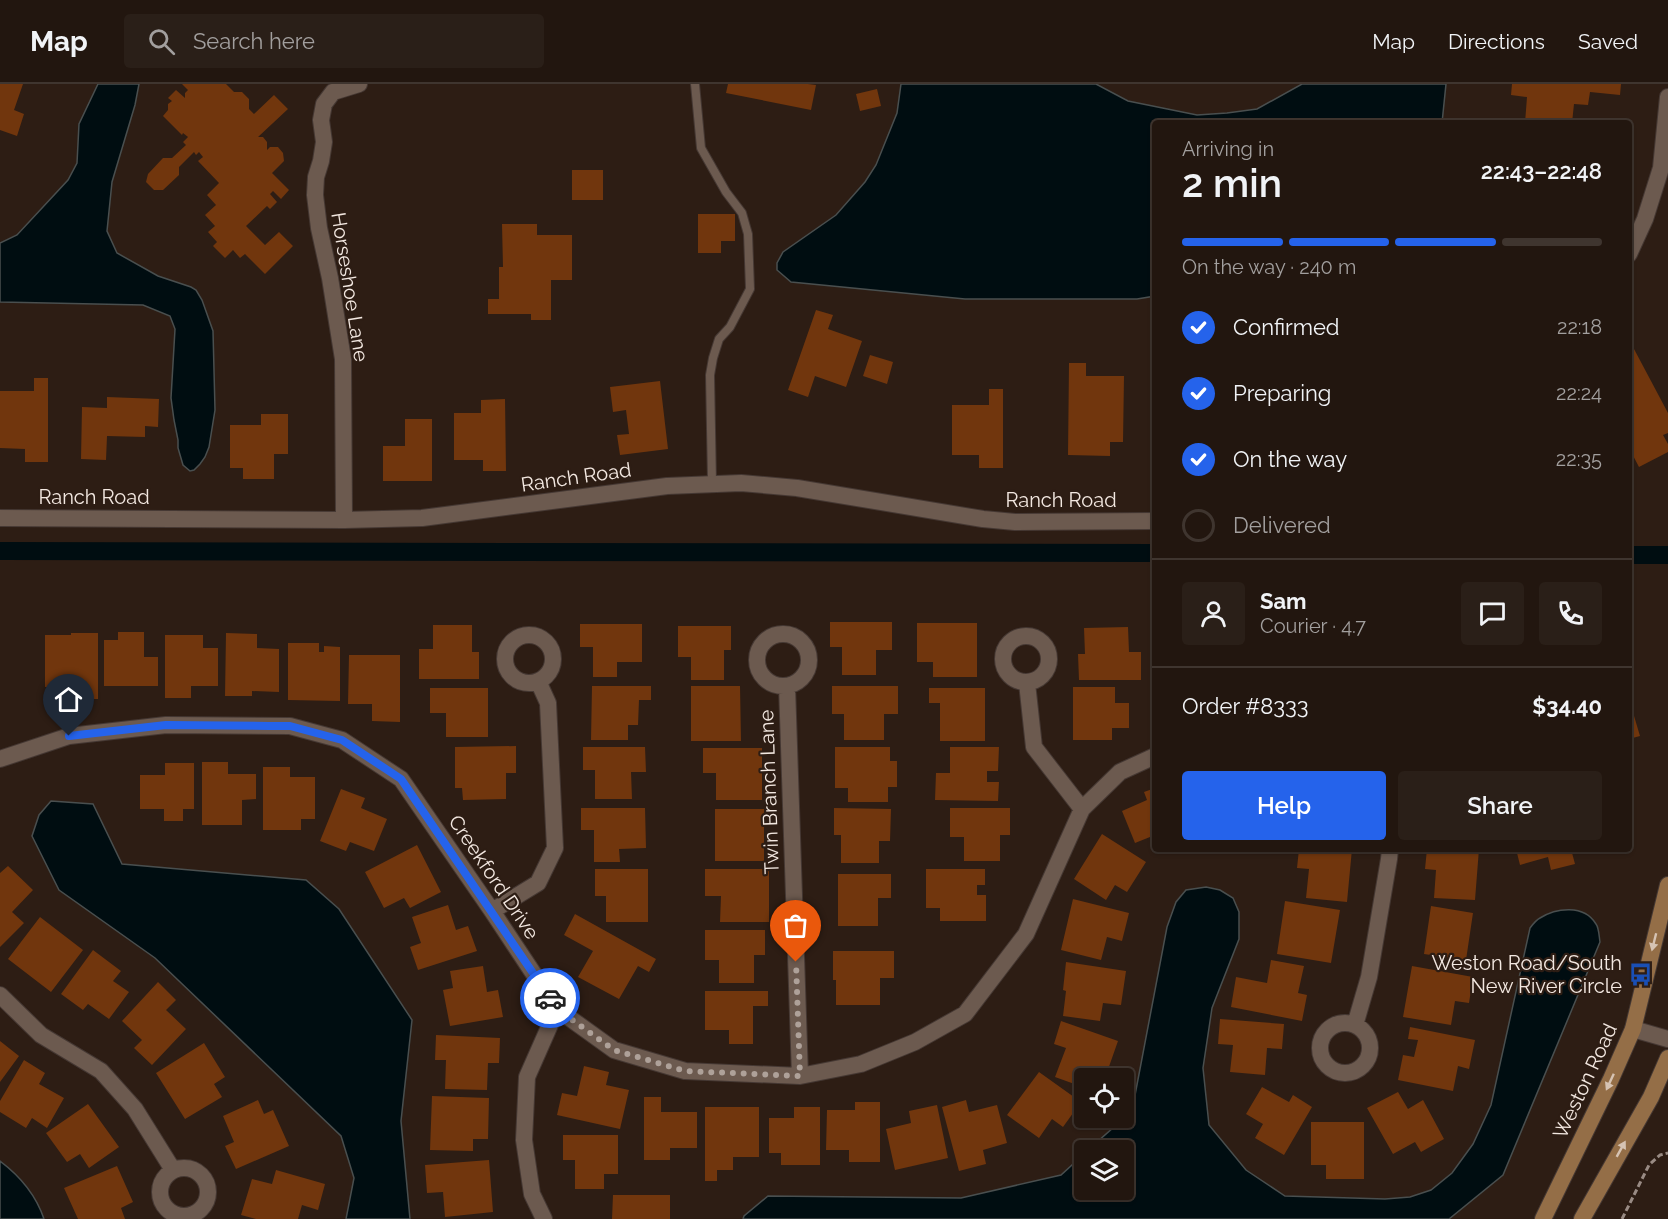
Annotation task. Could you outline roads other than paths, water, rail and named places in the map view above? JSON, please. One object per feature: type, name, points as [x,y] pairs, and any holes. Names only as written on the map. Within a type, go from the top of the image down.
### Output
[{"type":"main road","name":"Weston Road","points":[[1543,1219],[1633,1029],[1668,885]]},
{"type":"main road","points":[[1582,1219],[1651,1097],[1668,1058]]},
{"type":"street","name":"Horseshoe Lane","points":[[344,520],[343,358],[315,195],[316,177],[324,142],[321,120],[324,104],[333,92],[359,84]]},
{"type":"street","points":[[1632,247],[1645,219],[1661,168],[1668,97]]},
{"type":"street","name":"Ranch Road","points":[[0,518],[344,520],[422,518],[667,486],[712,483],[765,484],[797,488],[983,519],[1015,522],[1152,521]]},
{"type":"street","points":[[492,911],[538,883],[555,848],[548,703],[538,681]]},
{"type":"street","points":[[1027,683],[1034,747],[1082,809]]},
{"type":"street","name":"Twin Branch Lane","points":[[787,686],[800,1076]]},
{"type":"street","name":"Creekford Drive","points":[[0,759],[69,736],[166,725],[290,726],[342,740],[401,779],[557,1009],[614,1050],[685,1071],[800,1076],[861,1064],[915,1042],[965,1014],[1026,934],[1082,809],[1120,772],[1152,757]]},
{"type":"street","points":[[1355,1025],[1369,977],[1390,852]]},
{"type":"street","points":[[0,995],[41,1035],[101,1071],[135,1109],[173,1170]]},
{"type":"street","points":[[544,1219],[532,1194],[524,1140],[527,1077],[557,1009]]},
{"type":"street","points":[[1633,1029],[1668,1039]]},
{"type":"lane","points":[[695,84],[701,148],[726,192],[742,213],[748,234],[750,289],[730,327],[719,339],[712,358],[710,375],[712,483]]},
{"type":"waterway","points":[[0,551],[1152,553]]},
{"type":"waterway","points":[[1632,555],[1668,555]]},
{"type":"place","name":"Weston Road/South New River Circle","points":[[1640,974]]}]
